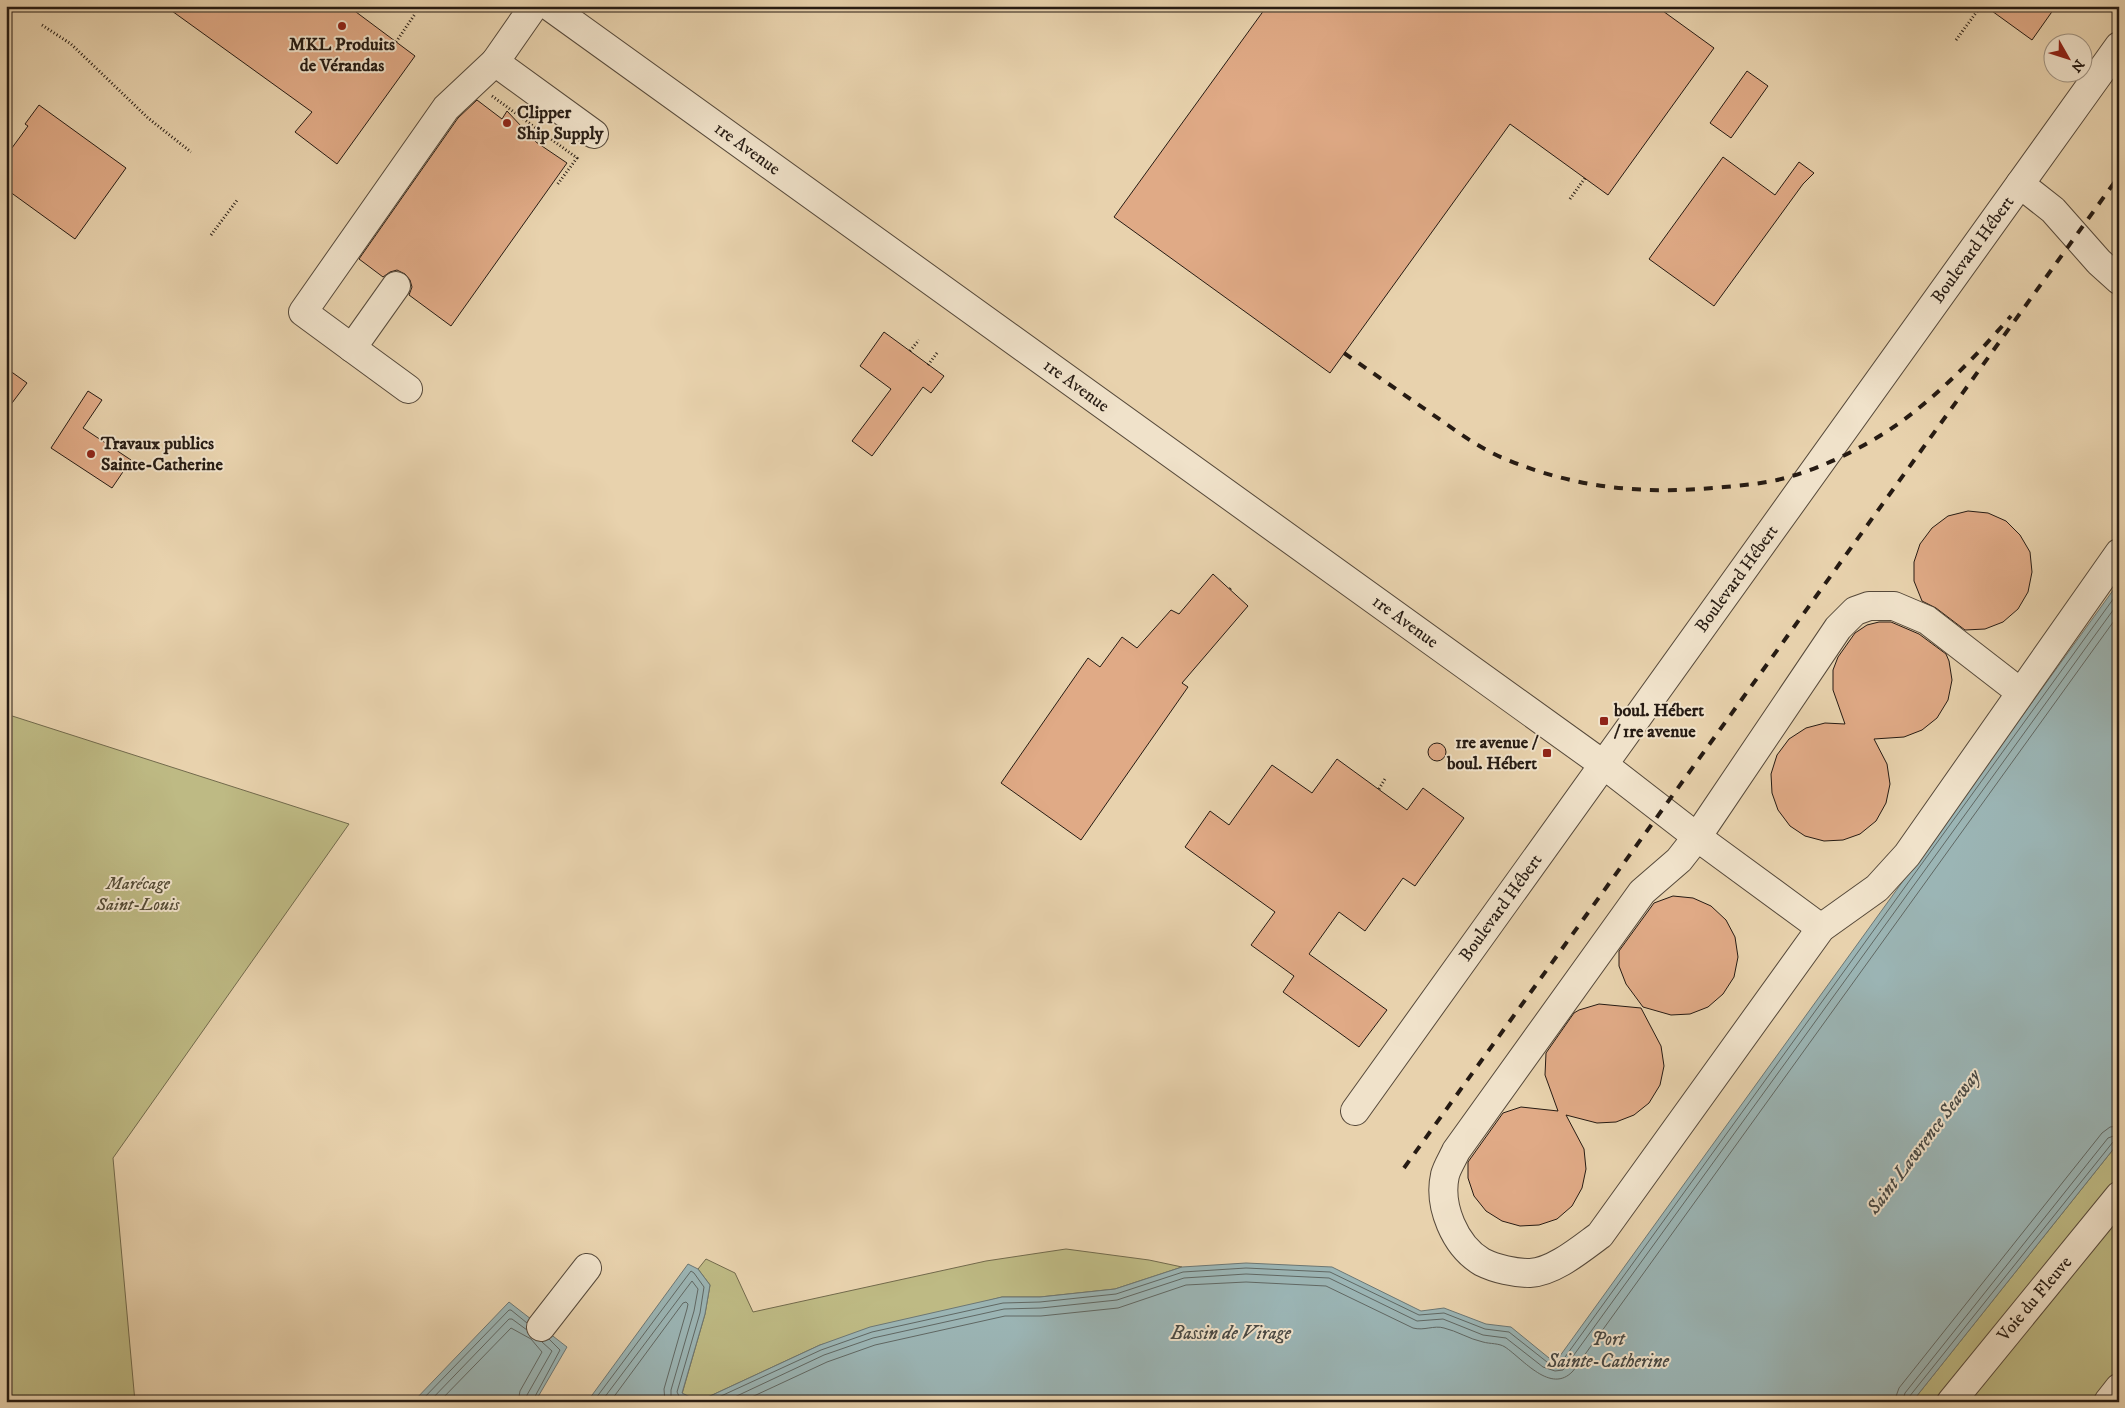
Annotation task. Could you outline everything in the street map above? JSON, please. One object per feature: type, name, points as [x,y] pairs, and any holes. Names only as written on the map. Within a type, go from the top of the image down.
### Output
[{"type":"street","points":[[408,389],[303,312],[446,108],[496,75],[534,6]]},
{"type":"street","name":"1re Avenue","points":[[549,6],[1604,765],[1697,837],[1821,928]]},
{"type":"street","name":"Boulevard Hébert","points":[[1355,1111],[2119,46]]},
{"type":"street","points":[[496,75],[594,134]]},
{"type":"street","points":[[2020,184],[2053,210],[2099,262],[2119,280]]},
{"type":"street","points":[[352,348],[396,286]]},
{"type":"street","points":[[2020,692],[1927,620],[1894,606],[1869,606],[1855,611],[1838,628],[1697,837],[1679,860],[1642,892],[1456,1151],[1445,1176],[1444,1201],[1450,1225],[1466,1246],[1481,1261],[1502,1270],[1532,1273],[1566,1261],[1600,1235],[1821,928],[1877,888],[1907,855],[2119,553]]},
{"type":"street","name":"Voie du Fleuve","points":[[1951,1402],[2119,1196]]},
{"type":"street","points":[[541,1327],[587,1268]]},
{"type":"street","points":[[2108,1402],[2119,1388]]},
{"type":"path","points":[[354,11],[357,6]]},
{"type":"path","points":[[1956,40],[1981,6]]},
{"type":"path","points":[[396,42],[415,14]]},
{"type":"path","points":[[42,25],[71,44],[148,118],[191,152]]},
{"type":"path","points":[[496,75],[492,95],[512,113],[577,158],[557,185]]},
{"type":"path","points":[[1570,199],[1585,178]]},
{"type":"path","points":[[211,235],[238,200]]},
{"type":"path","points":[[910,351],[919,340]]},
{"type":"path","points":[[928,365],[936,353]]},
{"type":"path","points":[[1379,789],[1385,779]]},
{"type":"green space","name":"Marécage Saint-Louis","points":[[6,714],[349,824],[113,1158],[135,1402],[6,1402]]},
{"type":"green space","points":[[2119,1142],[2119,1402],[1912,1402],[2115,1147]]},
{"type":"green space","points":[[1066,1249],[1149,1260],[1182,1267],[1115,1289],[1040,1297],[1002,1297],[820,1345],[708,1397],[696,1400],[682,1394],[705,1314],[710,1285],[698,1269],[706,1259],[735,1273],[753,1312],[986,1261]]},
{"type":"water","points":[[2119,582],[2119,1142],[1912,1402],[587,1402],[688,1264],[698,1269],[710,1285],[705,1314],[682,1393],[696,1400],[708,1397],[820,1345],[870,1327],[1002,1297],[1040,1297],[1115,1289],[1182,1267],[1246,1263],[1332,1267],[1421,1311],[1444,1308],[1486,1324],[1511,1327],[1549,1358],[1557,1360]]},
{"type":"water","points":[[509,1302],[567,1347],[535,1402],[413,1402]]},
{"type":"building","points":[[165,6],[348,6],[415,56],[337,164],[295,132],[312,112]]},
{"type":"building","points":[[1267,6],[1656,6],[1714,48],[1608,195],[1510,124],[1330,373],[1114,217]]},
{"type":"building","points":[[1985,6],[2056,6],[2032,40]]},
{"type":"building","points":[[1747,71],[1768,86],[1731,138],[1710,123]]},
{"type":"building","points":[[477,100],[502,119],[507,111],[536,142],[567,163],[451,326],[409,295],[412,287],[410,280],[405,274],[397,270],[383,277],[359,259],[458,118]]},
{"type":"building","points":[[39,105],[126,168],[75,239],[6,189],[6,156],[28,126],[25,124]]},
{"type":"building","points":[[1723,157],[1775,195],[1799,162],[1814,173],[1803,184],[1714,306],[1649,259]]},
{"type":"building","points":[[884,332],[944,376],[931,393],[923,387],[872,456],[852,441],[891,389],[860,366]]},
{"type":"building","points":[[6,368],[27,383],[6,411]]},
{"type":"building","name":"Travaux publics Sainte-Catherine","points":[[88,391],[102,400],[83,428],[131,460],[112,488],[51,448]]},
{"type":"building","points":[[1968,511],[1988,513],[2006,521],[2020,535],[2030,552],[2032,572],[2028,592],[2018,609],[2003,622],[1985,629],[1965,630],[1936,608],[1922,601],[1914,581],[1914,562],[1920,544],[1932,528],[1948,516]]},
{"type":"building","points":[[1213,574],[1248,606],[1182,683],[1188,687],[1081,840],[1001,783],[1088,658],[1100,667],[1122,637],[1137,648],[1171,610],[1179,614]]},
{"type":"building","points":[[1891,622],[1919,634],[1946,654],[1952,680],[1948,700],[1937,718],[1922,730],[1904,737],[1874,739],[1887,764],[1890,784],[1886,803],[1876,821],[1860,834],[1843,840],[1824,841],[1805,836],[1790,826],[1778,810],[1772,793],[1771,774],[1777,755],[1789,739],[1806,728],[1825,723],[1845,724],[1833,690],[1833,670],[1838,657],[1855,633],[1867,625]]},
{"type":"building","points":[[1437,743],[1443,746],[1446,752],[1443,758],[1437,761],[1431,758],[1428,752],[1431,746]]},
{"type":"building","points":[[1337,759],[1407,810],[1423,788],[1464,818],[1415,886],[1403,878],[1365,931],[1339,912],[1309,954],[1387,1010],[1359,1047],[1283,992],[1294,976],[1251,945],[1275,912],[1185,847],[1210,811],[1229,825],[1272,765],[1312,793]]},
{"type":"building","points":[[1673,896],[1693,898],[1711,906],[1726,920],[1735,937],[1738,957],[1734,977],[1723,994],[1708,1007],[1690,1014],[1671,1015],[1643,1007],[1626,984],[1619,966],[1619,951],[1654,903]]},
{"type":"building","points":[[1599,1004],[1641,1008],[1661,1046],[1664,1066],[1660,1085],[1649,1103],[1634,1115],[1616,1122],[1597,1123],[1566,1115],[1584,1149],[1586,1169],[1582,1188],[1572,1206],[1557,1219],[1539,1225],[1520,1226],[1502,1221],[1486,1211],[1474,1196],[1468,1178],[1468,1162],[1503,1113],[1521,1107],[1558,1111],[1545,1075],[1546,1053],[1574,1013]]},
{"type":"railway","points":[[1404,1168],[2119,176]]},
{"type":"railway","points":[[1344,353],[1466,438],[1503,458],[1557,477],[1584,483],[1639,490],[1695,489],[1767,482],[1806,472],[1833,461],[1873,440],[1898,424],[1929,400],[2011,316]]},
{"type":"place","name":"MKL Produits de Vérandas","points":[[342,26]]},
{"type":"place","name":"Clipper Ship Supply","points":[[507,123]]},
{"type":"place","name":"Travaux publics Sainte-Catherine","points":[[91,454]]},
{"type":"place","name":"boul. Hébert / 1re avenue","points":[[1604,721]]},
{"type":"place","name":"1re avenue / boul. Hébert","points":[[1547,753]]},
{"type":"water label","name":"Saint Lawrence Seaway","points":[[1924,1142]]},
{"type":"water label","name":"Bassin de Virage","points":[[1231,1333]]},
{"type":"water label","name":"Port Sainte-Catherine","points":[[1608,1350]]}]
